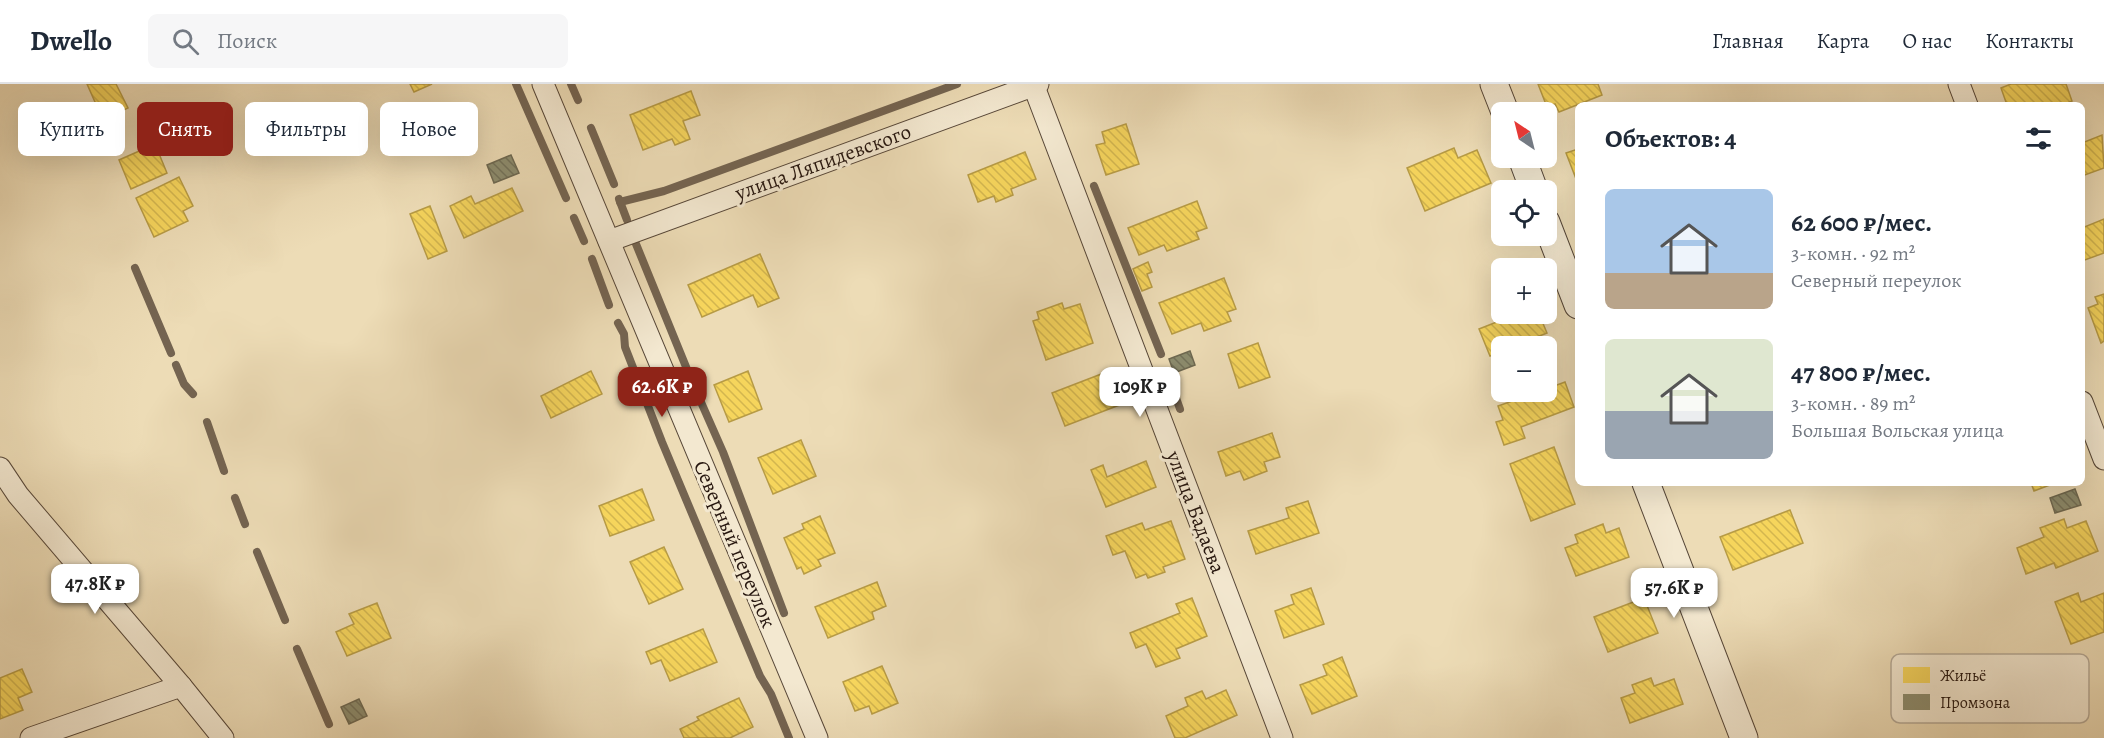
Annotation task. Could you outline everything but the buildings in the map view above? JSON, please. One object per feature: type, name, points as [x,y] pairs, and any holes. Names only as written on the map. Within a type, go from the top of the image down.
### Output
[{"type":"street","name":"Северный переулок","points":[[543,84],[817,738]]},
{"type":"street","name":"улица Ляпидевского","points":[[609,241],[1035,84]]},
{"type":"street","name":"улица Бадаева","points":[[1035,84],[1282,738]]},
{"type":"street","points":[[1494,84],[1501,102]]},
{"type":"street","points":[[1959,84],[1966,102]]},
{"type":"street","points":[[1555,246],[1575,296]]},
{"type":"street","points":[[2085,410],[2104,459]]},
{"type":"street","points":[[0,468],[18,495],[223,738]]},
{"type":"street","points":[[1647,486],[1744,738]]},
{"type":"street","points":[[31,738],[181,686]]},
{"type":"waterway","points":[[516,84],[566,198]]},
{"type":"waterway","points":[[571,84],[578,100]]},
{"type":"waterway","points":[[620,202],[664,191],[957,84]]},
{"type":"waterway","points":[[591,128],[614,184]]},
{"type":"waterway","points":[[1094,186],[1161,354]]},
{"type":"waterway","points":[[619,199],[627,220]]},
{"type":"waterway","points":[[574,218],[584,241]]},
{"type":"waterway","points":[[636,244],[723,452],[784,613]]},
{"type":"waterway","points":[[592,259],[609,305]]},
{"type":"waterway","points":[[135,268],[171,353]]},
{"type":"waterway","points":[[618,323],[624,334],[625,347],[662,442],[760,676],[771,694],[789,738]]},
{"type":"waterway","points":[[176,365],[184,384],[193,394]]},
{"type":"waterway","points":[[1167,373],[1180,409]]},
{"type":"waterway","points":[[207,422],[224,471]]},
{"type":"waterway","points":[[235,498],[245,524]]},
{"type":"waterway","points":[[257,552],[285,620]]},
{"type":"waterway","points":[[297,649],[329,724]]}]
